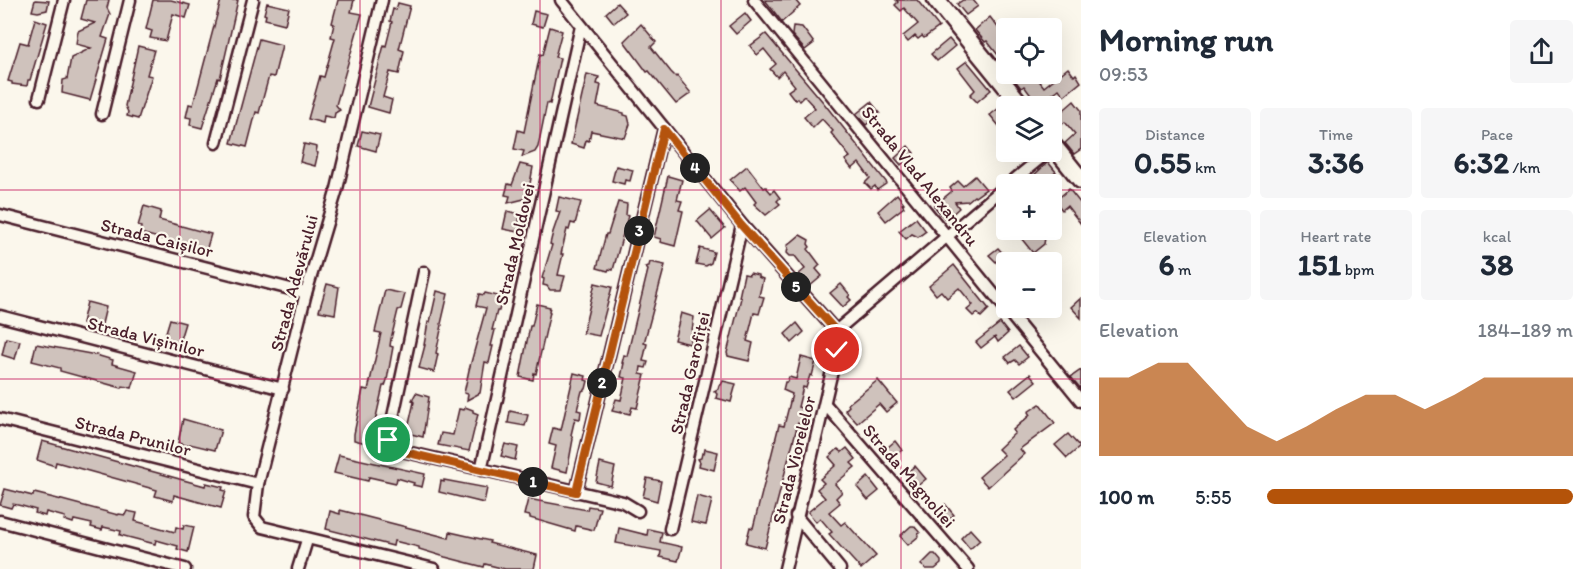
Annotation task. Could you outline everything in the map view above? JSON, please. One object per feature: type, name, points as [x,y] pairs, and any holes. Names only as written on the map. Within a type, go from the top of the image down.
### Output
[{"type":"main road","points":[[936,0],[1014,96]]},
{"type":"main road","points":[[1062,160],[1081,180]]},
{"type":"street","points":[[39,99],[64,0]]},
{"type":"street","points":[[102,114],[130,0]]},
{"type":"street","points":[[216,142],[253,0]]},
{"type":"street","name":"Strada Adevărului","points":[[307,540],[262,527],[256,523],[254,517],[258,484],[306,293],[337,189],[382,0]]},
{"type":"street","points":[[561,0],[741,225],[836,331],[996,195]]},
{"type":"street","name":"Strada Vlad Alexandru","points":[[754,0],[1081,401]]},
{"type":"street","name":"Strada Moldovei","points":[[481,470],[581,26]]},
{"type":"street","points":[[576,492],[664,129]]},
{"type":"street","points":[[1021,174],[1035,162]]},
{"type":"street","name":"Strada Caișilor","points":[[0,215],[306,293]]},
{"type":"street","name":"Strada Garofiței","points":[[670,529],[741,225]]},
{"type":"street","points":[[424,272],[388,440],[389,448],[623,502],[638,511]]},
{"type":"street","name":"Strada Vișinilor","points":[[0,316],[283,389]]},
{"type":"street","name":"Strada Viorelelor","points":[[785,569],[837,350],[836,331]]},
{"type":"street","name":"Strada Magnoliei","points":[[825,404],[968,569]]},
{"type":"street","name":"Strada Prunilor","points":[[0,419],[258,484]]},
{"type":"street","points":[[796,516],[840,569]]},
{"type":"street","points":[[0,520],[185,569]]},
{"type":"street","points":[[298,569],[307,540],[434,569]]},
{"type":"building","points":[[35,0],[49,1],[47,10],[32,11]]},
{"type":"building","points":[[86,0],[109,0],[107,8],[110,14],[102,37],[108,39],[90,100],[62,93],[63,80],[67,79],[71,58],[91,48],[76,44],[78,31],[95,23],[81,19]]},
{"type":"building","points":[[153,0],[171,0],[190,5],[186,18],[173,14],[166,41],[150,38],[152,31],[146,29]]},
{"type":"building","points":[[221,0],[238,0],[220,79],[218,78],[202,128],[190,125],[191,118],[186,117],[189,104],[193,105]]},
{"type":"building","points":[[338,0],[354,0],[351,12],[362,14],[336,105],[340,110],[335,113],[334,118],[324,116],[323,123],[308,119],[320,76],[324,77],[335,38],[331,37],[334,24],[332,23]]},
{"type":"building","points":[[765,0],[795,0],[800,6],[782,22]]},
{"type":"building","points":[[896,0],[917,0],[939,27],[924,38],[922,36],[918,39],[915,36],[908,42],[903,36],[918,24],[904,8],[901,11],[895,5],[898,2]]},
{"type":"building","points":[[963,0],[973,0],[978,6],[966,15],[957,4]]},
{"type":"building","points":[[267,3],[289,8],[285,24],[265,19]]},
{"type":"building","points":[[398,3],[410,6],[399,49],[404,51],[399,74],[390,72],[383,97],[392,100],[389,113],[368,107],[384,45],[386,46],[393,9],[396,10]]},
{"type":"building","points":[[617,3],[626,13],[614,23],[606,13]]},
{"type":"building","points":[[534,11],[547,14],[543,27],[531,24]]},
{"type":"building","points":[[745,13],[751,21],[736,34],[729,26]]},
{"type":"building","points":[[990,17],[996,25],[996,52],[987,41],[985,42],[975,30]]},
{"type":"building","points":[[35,19],[47,23],[30,80],[27,86],[12,84],[8,81],[20,42],[28,44]]},
{"type":"building","points":[[641,24],[656,42],[651,47],[691,93],[676,104],[649,71],[647,72],[624,41]]},
{"type":"building","points":[[793,26],[802,27],[814,43],[805,50],[792,35]]},
{"type":"building","points":[[550,27],[562,31],[555,57],[560,58],[550,104],[547,103],[538,147],[535,152],[522,157],[524,151],[514,149],[518,130],[524,132],[540,54],[543,55]]},
{"type":"building","points":[[766,34],[887,183],[877,190],[875,186],[871,189],[865,183],[870,178],[859,163],[852,169],[845,160],[850,157],[822,119],[813,128],[804,117],[815,108],[804,96],[799,101],[797,98],[795,100],[788,91],[795,86],[783,71],[777,77],[770,69],[776,64],[764,49],[757,55],[750,46]]},
{"type":"building","points":[[259,39],[282,45],[274,77],[269,76],[259,113],[256,112],[247,147],[231,143]]},
{"type":"building","points":[[949,39],[955,46],[937,61],[931,54]]},
{"type":"building","points":[[138,46],[154,50],[147,75],[152,76],[138,119],[127,116],[125,106]]},
{"type":"building","points":[[967,61],[991,90],[977,102],[970,95],[975,90],[958,68]]},
{"type":"building","points":[[1068,68],[1081,82],[1064,96],[1059,89],[1050,96],[1031,96],[1024,86],[1021,88],[1018,84],[1042,84],[1044,87],[1048,84],[1062,84],[1062,73]]},
{"type":"building","points":[[587,74],[599,77],[597,84],[601,85],[597,106],[628,116],[630,124],[625,138],[591,131],[589,141],[586,140],[584,148],[571,144]]},
{"type":"building","points":[[1074,101],[1081,110],[1081,149],[1074,154],[1065,143],[1075,134],[1065,122],[1062,124],[1062,111]]},
{"type":"building","points":[[871,102],[880,113],[866,125],[856,114]]},
{"type":"building","points":[[996,110],[996,122],[990,115]]},
{"type":"building","points":[[362,131],[380,135],[376,151],[358,146]]},
{"type":"building","points":[[304,144],[317,147],[315,166],[300,162]]},
{"type":"building","points":[[908,146],[914,153],[901,165],[895,158]]},
{"type":"building","points":[[1048,162],[1056,172],[1054,174],[1035,174]]},
{"type":"building","points":[[520,164],[533,167],[528,195],[524,199],[508,203],[510,196],[505,195],[508,184],[512,185]]},
{"type":"building","points":[[616,166],[633,170],[630,181],[625,180],[624,184],[612,181]]},
{"type":"building","points":[[747,166],[764,188],[766,187],[771,193],[774,190],[780,198],[777,201],[780,204],[766,215],[754,204],[756,202],[745,187],[740,191],[730,180]]},
{"type":"building","points":[[668,176],[682,180],[677,200],[682,201],[679,210],[683,211],[675,246],[660,242],[661,239],[654,237]]},
{"type":"building","points":[[975,176],[986,189],[968,201],[955,202],[959,208],[946,220],[934,206],[952,191],[950,188],[958,181],[963,186]]},
{"type":"building","points":[[1069,189],[1081,204],[1081,224],[1067,206],[1062,210],[1062,195]]},
{"type":"building","points":[[897,194],[904,203],[902,204],[904,207],[886,221],[878,211]]},
{"type":"building","points":[[559,197],[581,202],[575,224],[571,223],[569,230],[567,229],[561,254],[563,254],[558,275],[565,276],[561,290],[550,290],[543,285],[544,279],[542,278],[560,212],[556,211]]},
{"type":"building","points":[[618,202],[627,204],[626,215],[628,216],[613,270],[608,271],[597,268]]},
{"type":"building","points":[[144,206],[161,211],[159,220],[211,234],[206,251],[140,233],[141,227],[138,226]]},
{"type":"building","points":[[710,210],[725,228],[712,239],[697,221]]},
{"type":"building","points":[[507,211],[520,214],[518,232],[503,229]]},
{"type":"building","points":[[916,218],[926,231],[918,237],[912,234],[906,239],[899,231]]},
{"type":"building","points":[[800,235],[809,240],[808,249],[820,265],[816,269],[822,276],[809,287],[799,274],[805,269],[795,256],[787,253],[787,246]]},
{"type":"building","points":[[1023,240],[1045,240],[1044,244],[1032,252]]},
{"type":"building","points":[[700,248],[714,252],[711,263],[706,266],[696,264]]},
{"type":"building","points":[[998,248],[1002,252],[996,252],[996,262],[989,255]]},
{"type":"building","points":[[650,262],[665,265],[644,343],[647,344],[643,361],[648,362],[646,368],[641,367],[640,374],[645,375],[637,408],[632,407],[630,414],[612,411],[616,399],[621,400],[626,378],[621,377],[624,363],[622,363],[624,355],[627,356],[648,270],[645,267],[649,266]]},
{"type":"building","points":[[954,265],[989,309],[981,317],[977,313],[973,316],[967,310],[973,305],[959,288],[947,298],[941,291],[936,295],[929,286]]},
{"type":"building","points":[[750,273],[763,279],[759,296],[764,297],[759,314],[754,313],[747,341],[753,343],[749,361],[728,356],[727,353],[741,298],[739,297],[744,274],[749,275]]},
{"type":"building","points":[[595,283],[612,287],[599,336],[583,333]]},
{"type":"building","points":[[327,284],[339,287],[335,314],[319,311]]},
{"type":"building","points":[[841,284],[850,295],[848,297],[851,300],[843,307],[830,293]]},
{"type":"building","points":[[385,290],[405,294],[401,309],[398,310],[391,339],[390,346],[393,347],[387,380],[383,386],[370,444],[354,440],[354,434],[363,389],[368,390],[381,333],[375,332]]},
{"type":"building","points":[[437,291],[448,294],[434,372],[419,368]]},
{"type":"building","points":[[485,293],[502,297],[492,330],[495,330],[491,346],[493,346],[489,363],[485,362],[480,393],[467,400],[468,394],[464,393],[486,308],[476,306],[479,294],[484,295]]},
{"type":"building","points":[[1081,298],[1081,318],[1071,307]]},
{"type":"building","points":[[87,302],[106,307],[101,328],[82,323]]},
{"type":"building","points":[[537,304],[550,307],[550,312],[533,380],[520,377],[530,326],[532,326]]},
{"type":"building","points":[[681,313],[694,317],[690,344],[674,340]]},
{"type":"building","points":[[170,319],[185,323],[178,346],[163,342]]},
{"type":"building","points":[[797,323],[804,332],[792,343],[785,334]]},
{"type":"building","points":[[1000,323],[1008,333],[998,342],[995,337],[981,348],[976,342]]},
{"type":"building","points":[[6,338],[20,341],[15,359],[2,355]]},
{"type":"building","points":[[36,344],[96,355],[113,360],[112,364],[137,371],[132,388],[123,386],[122,388],[32,361]]},
{"type":"building","points":[[1019,346],[1028,357],[1019,364],[1015,360],[1010,363],[1005,357]]},
{"type":"building","points":[[801,357],[816,361],[806,388],[803,387],[798,407],[804,409],[800,424],[798,423],[765,548],[746,543],[750,527],[753,528],[779,425],[784,426],[792,394],[783,390],[785,382],[789,377],[796,379]]},
{"type":"building","points":[[1081,370],[1081,389],[1071,377]]},
{"type":"building","points":[[574,373],[586,376],[585,380],[588,381],[586,389],[582,391],[577,410],[581,411],[580,419],[575,418],[571,435],[573,439],[567,472],[551,468],[556,446],[549,444],[553,428],[561,430]]},
{"type":"building","points":[[1030,374],[1036,381],[1016,397],[1010,390]]},
{"type":"building","points":[[878,380],[897,403],[886,412],[879,404],[857,423],[845,410],[848,404]]},
{"type":"building","points":[[723,381],[736,384],[731,402],[716,398],[717,394],[714,391]]},
{"type":"building","points":[[416,393],[429,397],[423,437],[407,433],[414,402],[412,400]]},
{"type":"building","points":[[1040,404],[1055,423],[1020,449],[1024,454],[988,487],[979,477],[1004,455],[998,449],[1015,433],[1013,430],[1030,415],[1028,412]]},
{"type":"building","points":[[465,407],[478,414],[469,451],[438,445],[441,433],[453,435],[459,409],[464,410]]},
{"type":"building","points":[[510,411],[528,415],[525,426],[508,423]]},
{"type":"building","points":[[183,419],[221,430],[215,450],[178,443]]},
{"type":"building","points":[[1068,434],[1080,447],[1067,458],[1055,445]]},
{"type":"building","points":[[42,441],[205,486],[206,483],[223,487],[222,490],[226,491],[221,508],[174,495],[173,501],[155,496],[157,490],[56,462],[55,466],[37,460]]},
{"type":"building","points":[[895,441],[902,450],[889,460],[882,452]]},
{"type":"building","points":[[505,444],[518,447],[515,460],[501,456]]},
{"type":"building","points":[[847,448],[856,459],[851,463],[855,467],[835,484],[842,492],[836,498],[840,503],[829,512],[841,525],[845,522],[876,556],[861,569],[829,534],[832,532],[820,518],[816,522],[808,512],[825,498],[817,489],[824,483],[820,479],[836,465],[829,457],[838,449],[842,452]]},
{"type":"building","points":[[705,449],[718,452],[714,470],[699,466],[698,459],[701,458],[702,453],[704,454]]},
{"type":"building","points":[[339,455],[425,474],[422,487],[397,478],[396,483],[369,477],[368,481],[334,473]]},
{"type":"building","points":[[600,463],[615,467],[611,486],[596,482]]},
{"type":"building","points":[[915,466],[926,479],[916,487],[907,476],[909,474],[907,472]]},
{"type":"building","points":[[868,477],[879,491],[868,500],[857,487]]},
{"type":"building","points":[[647,478],[661,481],[657,501],[643,497]]},
{"type":"building","points":[[444,480],[487,488],[484,503],[439,492],[441,481],[444,482]]},
{"type":"building","points":[[5,489],[33,496],[34,493],[118,515],[125,515],[127,511],[137,513],[135,521],[175,532],[176,527],[183,529],[184,525],[194,527],[188,552],[177,549],[178,546],[156,540],[155,544],[120,535],[121,531],[103,527],[102,530],[91,527],[92,524],[74,520],[73,523],[64,520],[65,517],[46,512],[45,516],[35,513],[36,510],[22,506],[13,504],[11,508],[0,505]]},
{"type":"building","points":[[697,496],[712,500],[706,525],[691,522]]},
{"type":"building","points":[[528,499],[587,510],[588,506],[600,508],[594,530],[576,526],[575,531],[530,518],[524,515]]},
{"type":"building","points":[[945,504],[954,515],[945,523],[935,513]]},
{"type":"building","points":[[340,510],[449,538],[450,532],[490,541],[489,543],[537,555],[534,569],[505,569],[485,564],[484,567],[419,549],[419,547],[394,541],[393,546],[326,529],[330,511],[340,514]]},
{"type":"building","points":[[914,526],[920,533],[908,545],[900,536]]},
{"type":"building","points":[[619,528],[647,535],[648,529],[662,532],[660,542],[682,547],[678,561],[660,557],[661,551],[616,543]]},
{"type":"building","points":[[970,529],[980,540],[970,549],[961,538]]},
{"type":"building","points":[[932,554],[935,554],[941,564],[935,569],[926,569],[921,565]]},
{"type":"route","points":[[388,440],[389,448],[576,492],[664,129],[741,225],[836,331],[837,350]]}]
